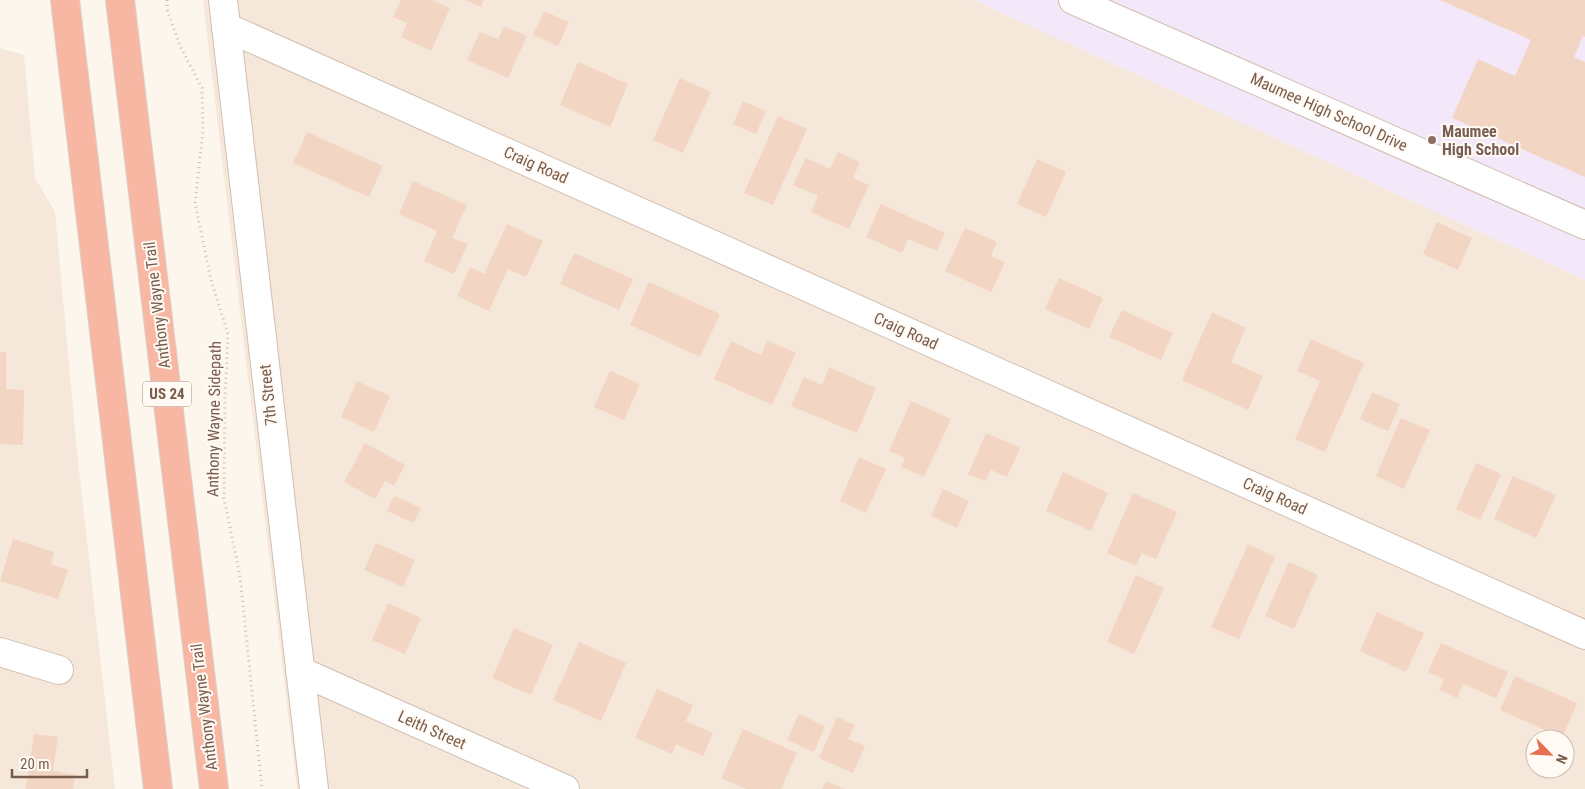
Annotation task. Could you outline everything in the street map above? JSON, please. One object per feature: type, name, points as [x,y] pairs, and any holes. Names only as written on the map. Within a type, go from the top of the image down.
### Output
[{"type":"highway","points":[[65,0],[158,789]]},
{"type":"highway","name":"Anthony Wayne Trail","points":[[120,0],[214,789]]},
{"type":"street","name":"7th Street","points":[[223,0],[314,789]]},
{"type":"street","name":"Maumee High School Drive","points":[[1073,0],[1585,225]]},
{"type":"street","name":"Craig Road","points":[[226,26],[1585,635]]},
{"type":"street","points":[[0,652],[60,670]]},
{"type":"street","name":"Leith Street","points":[[300,671],[565,789]]},
{"type":"path","name":"Anthony Wayne Sidepath","points":[[167,0],[167,9],[180,46],[202,88],[203,130],[195,203],[211,280],[228,334],[224,498],[240,576],[262,789]]},
{"type":"shaded area","points":[[203,0],[974,0],[1585,280],[1585,789],[297,789]]},
{"type":"shaded area","name":"Maumee High School","points":[[974,0],[1585,0],[1585,280]]},
{"type":"shaded area","points":[[0,48],[24,55],[35,178],[55,212],[77,452],[115,789],[0,789]]},
{"type":"building","points":[[401,0],[432,0],[450,8],[431,51],[401,37],[407,23],[393,17]]},
{"type":"building","points":[[465,0],[484,0],[481,7]]},
{"type":"building","name":"Maumee High School","points":[[1440,0],[1585,0],[1585,37],[1583,36],[1574,57],[1585,62],[1585,177],[1452,118],[1478,59],[1515,76],[1531,40]]},
{"type":"building","points":[[544,11],[569,22],[558,46],[533,35]]},
{"type":"building","points":[[504,26],[527,36],[508,78],[467,60],[480,32],[498,39]]},
{"type":"building","points":[[578,62],[628,84],[610,127],[560,105]]},
{"type":"building","points":[[680,78],[711,92],[683,153],[653,140]]},
{"type":"building","points":[[743,101],[766,111],[756,134],[733,124]]},
{"type":"building","points":[[778,116],[807,129],[773,205],[744,193]]},
{"type":"building","points":[[307,132],[383,166],[369,197],[293,163]]},
{"type":"building","points":[[838,152],[860,162],[853,178],[869,185],[849,229],[811,212],[818,196],[793,185],[806,158],[830,169]]},
{"type":"building","points":[[1037,159],[1066,172],[1046,217],[1017,204]]},
{"type":"building","points":[[413,181],[467,205],[452,238],[468,244],[454,274],[424,261],[437,231],[399,214]]},
{"type":"building","points":[[881,204],[945,233],[937,251],[908,239],[902,253],[866,237]]},
{"type":"building","points":[[1437,222],[1472,238],[1458,270],[1423,254]]},
{"type":"building","points":[[507,224],[543,241],[526,277],[508,269],[489,311],[457,296],[470,267],[484,274]]},
{"type":"building","points":[[965,228],[997,242],[991,256],[1005,262],[991,292],[945,271]]},
{"type":"building","points":[[574,253],[633,279],[619,310],[560,284]]},
{"type":"building","points":[[1059,278],[1103,298],[1089,329],[1045,309]]},
{"type":"building","points":[[649,282],[720,314],[700,357],[630,325]]},
{"type":"building","points":[[1122,310],[1173,333],[1161,360],[1109,337]]},
{"type":"building","points":[[1212,312],[1246,328],[1231,362],[1263,376],[1248,410],[1182,380]]},
{"type":"building","points":[[1311,339],[1364,363],[1325,452],[1295,439],[1320,381],[1297,371]]},
{"type":"building","points":[[767,340],[796,353],[772,405],[714,379],[731,341],[761,355]]},
{"type":"building","points":[[0,352],[6,352],[6,389],[24,390],[23,445],[0,444]]},
{"type":"building","points":[[829,367],[876,388],[857,433],[791,406],[804,377],[822,385]]},
{"type":"building","points":[[610,371],[640,384],[624,420],[594,407]]},
{"type":"building","points":[[357,381],[390,396],[374,432],[341,417]]},
{"type":"building","points":[[1372,392],[1400,404],[1388,431],[1360,419]]},
{"type":"building","points":[[911,401],[951,419],[924,477],[901,467],[905,458],[889,451]]},
{"type":"building","points":[[1401,418],[1430,430],[1404,489],[1376,476]]},
{"type":"building","points":[[986,433],[1020,448],[1007,477],[991,470],[985,481],[968,474]]},
{"type":"building","points":[[365,443],[405,465],[394,486],[385,481],[375,499],[344,482]]},
{"type":"building","points":[[859,457],[886,469],[866,513],[840,501]]},
{"type":"building","points":[[1476,463],[1501,474],[1480,520],[1456,509]]},
{"type":"building","points":[[1063,472],[1108,493],[1091,531],[1046,511]]},
{"type":"building","points":[[1513,476],[1556,495],[1536,538],[1494,519]]},
{"type":"building","points":[[943,489],[969,501],[957,528],[931,516]]},
{"type":"building","points":[[1133,493],[1177,512],[1156,559],[1142,553],[1136,566],[1107,553]]},
{"type":"building","points":[[394,496],[421,508],[414,523],[387,511]]},
{"type":"building","points":[[13,539],[54,552],[51,564],[68,570],[58,599],[0,581]]},
{"type":"building","points":[[376,543],[415,560],[403,587],[364,570]]},
{"type":"building","points":[[1248,544],[1275,557],[1239,639],[1211,627]]},
{"type":"building","points":[[1289,562],[1318,575],[1294,629],[1265,616]]},
{"type":"building","points":[[1136,575],[1164,588],[1134,654],[1107,642]]},
{"type":"building","points":[[388,603],[421,618],[405,654],[372,640]]},
{"type":"building","points":[[1377,612],[1424,633],[1406,672],[1360,651]]},
{"type":"building","points":[[514,628],[553,645],[531,695],[492,678]]},
{"type":"building","points":[[579,642],[626,663],[601,721],[553,700]]},
{"type":"building","points":[[1441,643],[1508,672],[1496,698],[1463,684],[1457,698],[1439,690],[1444,679],[1428,672]]},
{"type":"building","points":[[1515,676],[1577,703],[1566,729],[1542,729],[1500,710]]},
{"type":"building","points":[[657,689],[693,705],[686,721],[713,733],[703,756],[676,744],[672,754],[635,738]]},
{"type":"building","points":[[799,714],[825,726],[814,752],[787,740]]},
{"type":"building","points":[[837,717],[855,725],[848,739],[865,746],[853,773],[819,758]]},
{"type":"building","points":[[743,729],[797,753],[781,789],[746,789],[721,778]]},
{"type":"building","points":[[34,734],[58,737],[53,771],[75,775],[73,789],[26,789]]},
{"type":"building","points":[[826,781],[845,789],[822,789]]},
{"type":"place","name":"Maumee High School","points":[[1432,140]]}]
